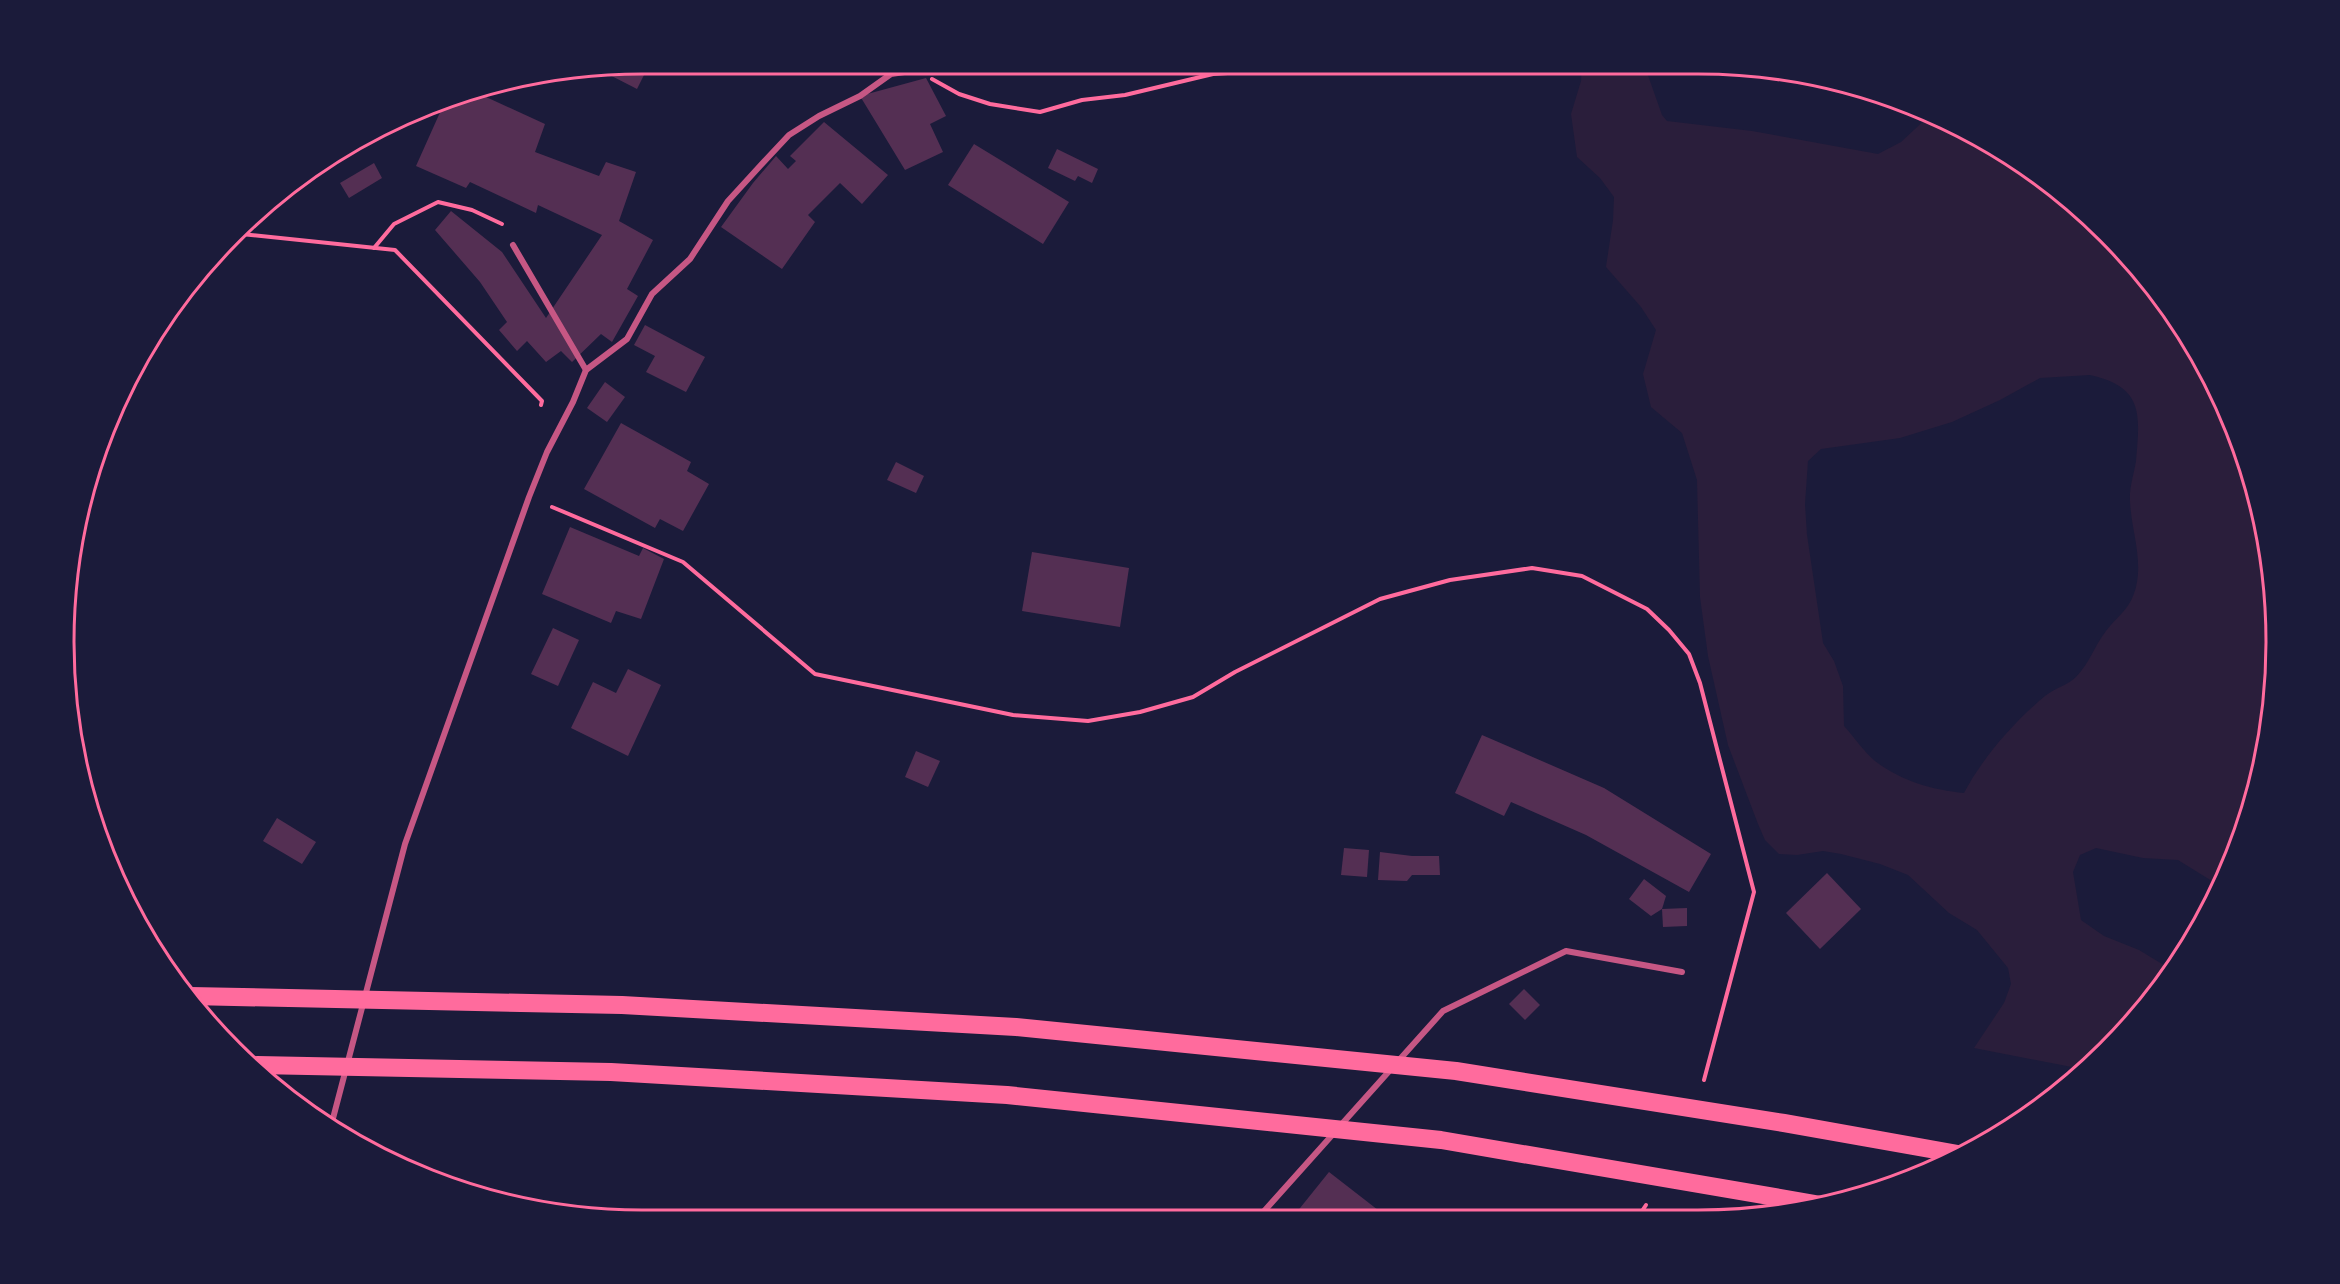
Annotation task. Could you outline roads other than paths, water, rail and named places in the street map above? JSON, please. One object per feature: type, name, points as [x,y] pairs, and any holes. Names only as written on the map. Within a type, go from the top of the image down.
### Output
[{"type":"highway","points":[[198,996],[622,1005],[1016,1027],[1456,1071],[1772,1121],[1948,1152]]},
{"type":"highway","points":[[263,1065],[611,1072],[1007,1095],[1441,1140],[1800,1201]]},
{"type":"street","points":[[333,1119],[405,844],[529,497],[586,370],[627,339],[652,294],[690,259],[728,201],[789,135],[819,116],[860,96],[891,74]]},
{"type":"street","points":[[513,245],[586,370]]},
{"type":"street","points":[[1265,1210],[1443,1011],[1566,951],[1682,972]]}]
